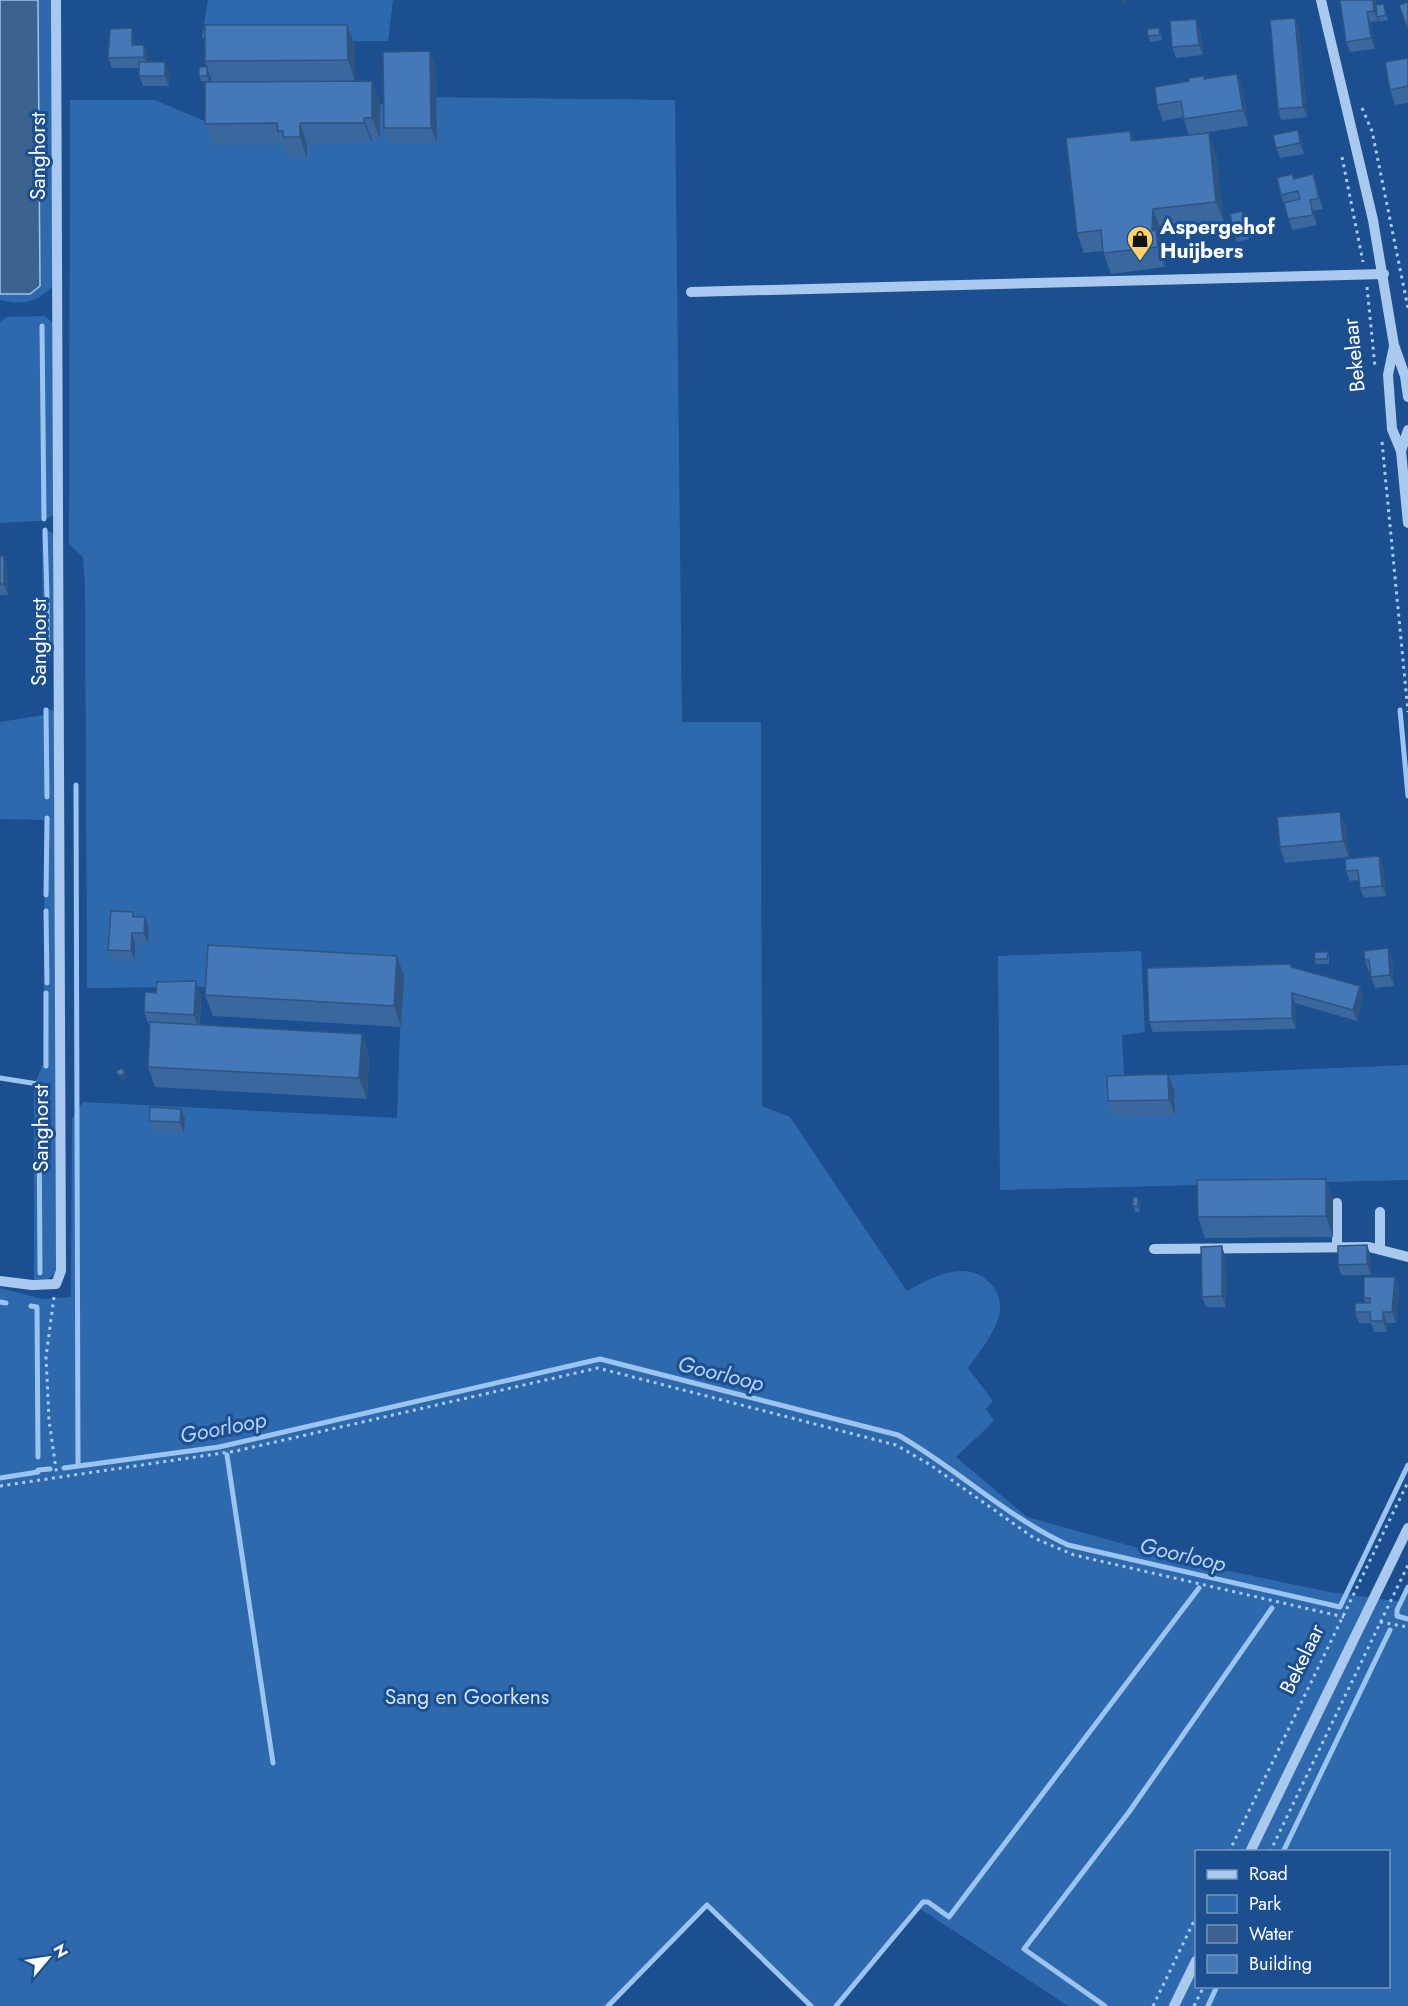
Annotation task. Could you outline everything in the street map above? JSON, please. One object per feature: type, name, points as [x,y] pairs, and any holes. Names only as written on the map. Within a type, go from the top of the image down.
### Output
[{"type":"street","name":"Sanghorst","points":[[56,1284],[61,1271],[57,0]]},
{"type":"street","name":"Bekelaar","points":[[1321,0],[1384,274],[1394,345],[1405,376],[1408,397]]},
{"type":"street","points":[[691,292],[1384,274]]},
{"type":"street","name":"Bekelaar","points":[[1394,345],[1388,375],[1392,429],[1401,451],[1408,523]]},
{"type":"street","name":"Bekelaar","points":[[1401,451],[1408,430]]},
{"type":"street","points":[[1337,1203],[1337,1247]]},
{"type":"street","points":[[1380,1212],[1380,1250]]},
{"type":"street","points":[[1154,1249],[1369,1247],[1408,1257]]},
{"type":"street","points":[[0,1281],[32,1285],[56,1284]]},
{"type":"street","name":"Bekelaar","points":[[1250,1850],[1408,1528]]},
{"type":"street","points":[[1174,2006],[1195,1965]]},
{"type":"path","points":[[1359,102],[1371,131],[1408,308]]},
{"type":"path","name":"Bekelaar","points":[[1340,146],[1365,275],[1375,370]]},
{"type":"path","points":[[1381,438],[1408,712]]},
{"type":"path","points":[[56,1284],[46,1357],[49,1420],[57,1476]]},
{"type":"path","points":[[0,1486],[236,1450],[598,1368],[896,1445],[929,1464],[1034,1538],[1074,1555],[1344,1617]]},
{"type":"path","name":"Bekelaar","points":[[1229,1850],[1408,1482]]},
{"type":"path","points":[[1270,1850],[1408,1565]]},
{"type":"path","points":[[1380,1622],[1408,1627]]},
{"type":"path","points":[[1153,2006],[1195,1921]]},
{"type":"path","points":[[1194,2006],[1203,1988]]},
{"type":"green space","points":[[38,0],[54,0],[55,284],[37,299],[17,303],[0,300],[0,294],[30,294],[40,286]]},
{"type":"green space","points":[[208,0],[393,0],[388,41],[233,42],[202,38]]},
{"type":"green space","name":"Sang en Goorkens","points":[[419,97],[675,100],[682,722],[761,722],[762,1106],[790,1117],[907,1291],[927,1280],[950,1272],[961,1271],[972,1272],[982,1277],[994,1288],[1000,1303],[999,1316],[990,1337],[968,1368],[993,1401],[986,1409],[994,1421],[956,1457],[1027,1517],[1192,1563],[1329,1592],[1402,1602],[1408,1590],[1408,2006],[1068,2006],[919,1908],[836,2006],[812,2006],[709,1905],[612,2006],[0,2006],[0,1288],[43,1299],[71,1297],[72,1119],[83,1102],[397,1118],[402,973],[209,987],[87,988],[85,586],[83,557],[69,544],[70,100],[155,100],[212,124],[361,104],[419,104]]},
{"type":"green space","points":[[45,316],[55,325],[54,515],[40,521],[0,523],[0,322],[7,317]]},
{"type":"green space","points":[[46,530],[55,534],[56,649],[48,657],[43,658],[42,532]]},
{"type":"green space","points":[[43,707],[55,711],[56,1273],[47,1280],[34,1279],[34,1086],[43,1064],[45,820],[0,819],[0,722],[44,715]]},
{"type":"green space","points":[[1141,951],[1145,1032],[1122,1035],[1124,1077],[1408,1065],[1408,1180],[1000,1190],[998,956]]},
{"type":"water","points":[[0,0],[38,0],[40,286],[30,294],[0,294]]},
{"type":"building","points":[[1340,0],[1373,0],[1374,11],[1367,12],[1371,38],[1346,42]]},
{"type":"building","points":[[1408,2],[1408,30],[1399,5]]},
{"type":"building","points":[[1384,4],[1386,15],[1377,17],[1376,5]]},
{"type":"building","points":[[1295,18],[1303,107],[1278,109],[1270,20]]},
{"type":"building","points":[[1196,19],[1199,45],[1172,47],[1170,21]]},
{"type":"building","points":[[205,25],[347,25],[348,60],[205,61]]},
{"type":"building","points":[[132,28],[132,45],[144,45],[144,57],[108,58],[110,29]]},
{"type":"building","points":[[1159,28],[1160,35],[1148,36],[1147,29]]},
{"type":"building","points":[[430,51],[431,128],[384,128],[383,52]]},
{"type":"building","points":[[1408,58],[1408,86],[1390,90],[1385,62]]},
{"type":"building","points":[[139,62],[165,62],[165,76],[139,76]]},
{"type":"building","points":[[199,67],[207,67],[207,76],[199,76]]},
{"type":"building","points":[[1237,74],[1243,110],[1184,119],[1181,101],[1157,105],[1155,87],[1189,81],[1189,78],[1204,76],[1204,79]]},
{"type":"building","points":[[372,81],[372,118],[364,118],[364,123],[300,123],[300,137],[283,137],[283,131],[278,131],[277,123],[205,124],[205,82]]},
{"type":"building","points":[[1298,130],[1300,143],[1276,148],[1273,135]]},
{"type":"building","points":[[1130,131],[1131,141],[1209,133],[1216,202],[1153,209],[1152,231],[1156,230],[1158,247],[1103,253],[1101,230],[1077,233],[1066,138]]},
{"type":"building","points":[[1292,174],[1294,179],[1313,174],[1319,198],[1310,200],[1313,215],[1288,219],[1284,203],[1300,199],[1298,191],[1281,195],[1277,178]]},
{"type":"building","points":[[1242,211],[1247,234],[1235,236],[1230,214]]},
{"type":"building","points":[[0,556],[4,556],[4,584],[0,584]]},
{"type":"building","points":[[1340,812],[1343,841],[1280,847],[1277,817]]},
{"type":"building","points":[[1379,856],[1382,886],[1360,888],[1358,870],[1346,871],[1345,859]]},
{"type":"building","points":[[111,911],[133,912],[133,917],[145,917],[144,933],[132,933],[131,951],[108,950]]},
{"type":"building","points":[[208,945],[397,956],[394,1006],[205,995]]},
{"type":"building","points":[[1388,948],[1390,975],[1371,977],[1369,960],[1365,960],[1364,951]]},
{"type":"building","points":[[1315,952],[1328,952],[1327,959],[1314,959]]},
{"type":"building","points":[[1291,964],[1291,967],[1360,986],[1353,1010],[1292,993],[1292,1018],[1149,1022],[1147,968]]},
{"type":"building","points":[[196,981],[194,1015],[144,1012],[145,992],[156,993],[157,982]]},
{"type":"building","points":[[150,1022],[362,1034],[359,1078],[148,1067]]},
{"type":"building","points":[[121,1068],[125,1072],[120,1076],[116,1072]]},
{"type":"building","points":[[1168,1074],[1169,1100],[1108,1101],[1107,1076]]},
{"type":"building","points":[[150,1107],[181,1109],[180,1122],[149,1121]]},
{"type":"building","points":[[1326,1179],[1326,1216],[1198,1217],[1197,1180]]},
{"type":"building","points":[[1133,1197],[1138,1197],[1138,1206],[1133,1206]]},
{"type":"building","points":[[1367,1245],[1367,1264],[1338,1265],[1338,1246]]},
{"type":"building","points":[[1222,1246],[1222,1296],[1202,1297],[1201,1247]]},
{"type":"building","points":[[1364,1277],[1395,1277],[1392,1312],[1383,1312],[1383,1321],[1371,1321],[1370,1312],[1355,1312],[1355,1303],[1370,1303],[1370,1298],[1364,1298]]},
{"type":"waterway","points":[[42,326],[44,519]]},
{"type":"waterway","points":[[45,530],[47,597]]},
{"type":"waterway","points":[[47,604],[47,654]]},
{"type":"waterway","points":[[46,710],[47,797]]},
{"type":"waterway","points":[[1400,710],[1408,796]]},
{"type":"waterway","points":[[76,785],[78,1466]]},
{"type":"waterway","points":[[46,895],[47,818]]},
{"type":"waterway","points":[[46,911],[47,983]]},
{"type":"waterway","points":[[46,993],[46,1066]]},
{"type":"waterway","points":[[0,1078],[38,1084],[40,1092]]},
{"type":"waterway","points":[[39,1109],[40,1273]]},
{"type":"waterway","name":"Goorloop","points":[[0,1302],[6,1303]]},
{"type":"waterway","name":"Goorloop","points":[[31,1306],[37,1307],[38,1457]]},
{"type":"waterway","name":"Goorloop","points":[[64,1468],[219,1447],[600,1359],[898,1435],[1024,1521],[1068,1545],[1340,1607],[1408,1465]]},
{"type":"waterway","points":[[227,1455],[273,1763]]},
{"type":"waterway","name":"Goorloop","points":[[38,1470],[50,1469]]},
{"type":"waterway","points":[[0,1478],[38,1472]]},
{"type":"waterway","points":[[1408,1587],[1397,1610],[1397,1616],[1408,1619]]},
{"type":"waterway","points":[[836,2006],[923,1902],[928,1902],[949,1917],[1199,1588]]},
{"type":"waterway","points":[[1105,2006],[1024,1949],[1129,1812],[1272,1608]]},
{"type":"waterway","points":[[1284,1850],[1390,1630]]},
{"type":"waterway","points":[[608,2006],[707,1905],[811,2006]]},
{"type":"waterway","points":[[1208,2006],[1216,1988]]},
{"type":"place","name":"Aspergehof Huijbers","points":[[1140,262]]}]
